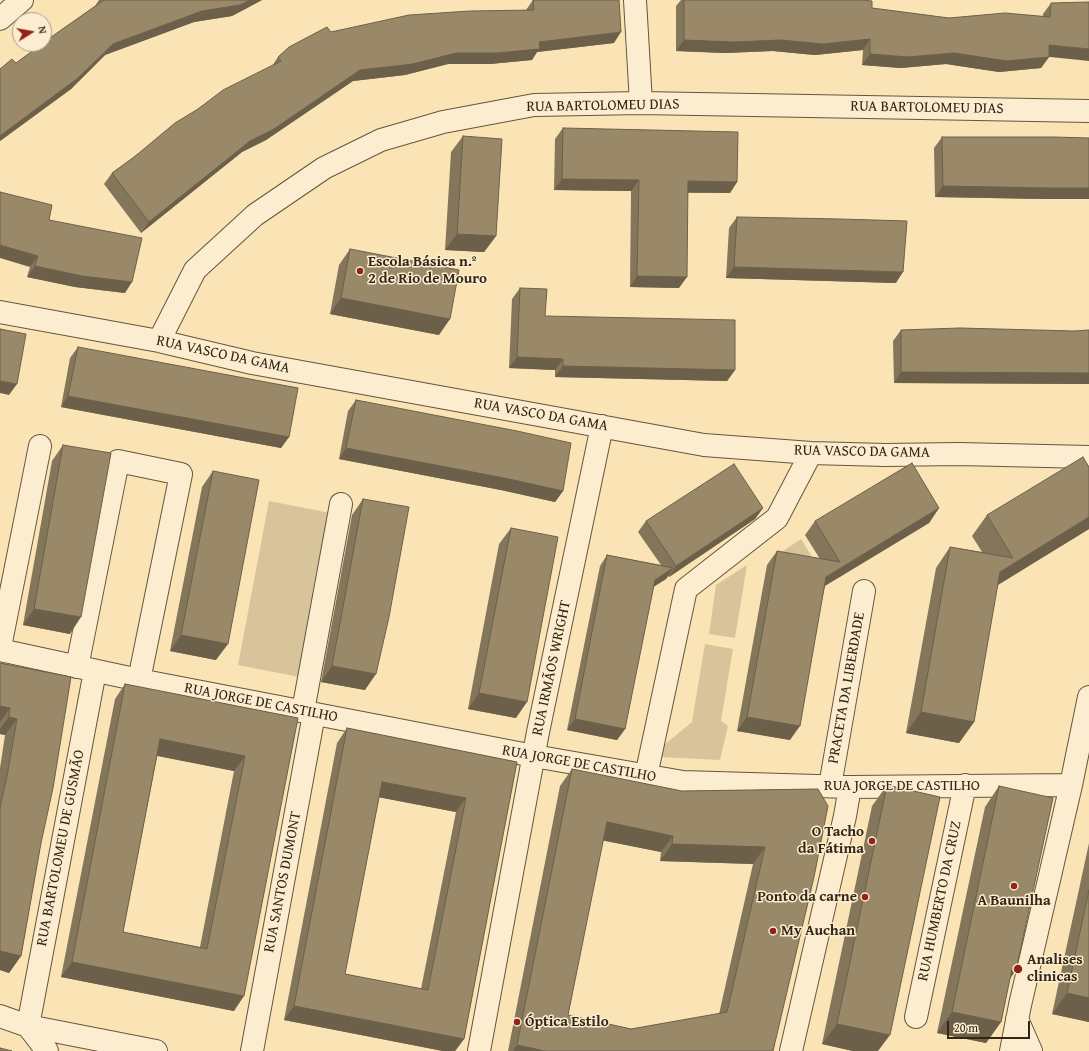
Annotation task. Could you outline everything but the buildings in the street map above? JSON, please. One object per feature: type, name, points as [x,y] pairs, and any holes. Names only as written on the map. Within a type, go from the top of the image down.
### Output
[{"type":"street","points":[[0,19],[22,0]]},
{"type":"street","points":[[635,0],[641,103]]},
{"type":"street","name":"RUA BARTOLOMEU DIAS","points":[[159,341],[195,270],[254,215],[324,168],[381,140],[443,122],[534,105],[641,103],[1089,111]]},
{"type":"street","name":"RUA VASCO DA GAMA","points":[[0,312],[159,341],[252,363],[704,445],[811,453],[1089,457]]},
{"type":"street","name":"RUA IRMÃOS WRIGHT","points":[[479,1051],[534,756],[602,426]]},
{"type":"street","points":[[0,647],[40,446]]},
{"type":"street","points":[[646,776],[686,589],[777,518],[811,453]]},
{"type":"street","name":"RUA BARTOLOMEU DE GUSMÃO","points":[[28,1026],[118,461],[181,474],[139,680]]},
{"type":"street","name":"RUA SANTOS DUMONT","points":[[252,1051],[309,713],[341,504]]},
{"type":"street","name":"PRACETA DA LIBERDADE","points":[[791,1051],[845,816],[840,787],[864,590]]},
{"type":"street","name":"RUA JORGE DE CASTILHO","points":[[0,650],[139,680],[309,713],[534,756],[683,782],[840,787],[1070,785]]},
{"type":"street","points":[[1011,1051],[1089,697]]},
{"type":"street","name":"RUA HUMBERTO DA CRUZ","points":[[916,1017],[965,785]]},
{"type":"street","points":[[0,1016],[28,1026],[156,1051]]},
{"type":"street","points":[[1017,1019],[1031,1051]]},
{"type":"street","points":[[28,1026],[48,1051]]},
{"type":"shaded area","points":[[269,501],[330,513],[299,677],[238,665]]},
{"type":"shaded area","points":[[801,539],[814,560],[774,557]]},
{"type":"shaded area","points":[[747,565],[735,638],[709,634],[716,585]]},
{"type":"shaded area","points":[[705,644],[733,649],[721,721],[728,726],[720,760],[659,757],[663,746],[692,722]]},
{"type":"place","name":"Escola Básica n.º 2 de Rio de Mouro","points":[[360,271]]},
{"type":"place","name":"O Tacho da Fátima","points":[[872,841]]},
{"type":"place","name":"A Baunilha","points":[[1014,886]]},
{"type":"place","name":"Ponto da carne","points":[[865,897]]},
{"type":"place","name":"My Auchan","points":[[773,931]]},
{"type":"place","name":"Analises clinicas","points":[[1018,969]]},
{"type":"place","name":"Óptica Estilo","points":[[517,1022]]}]
